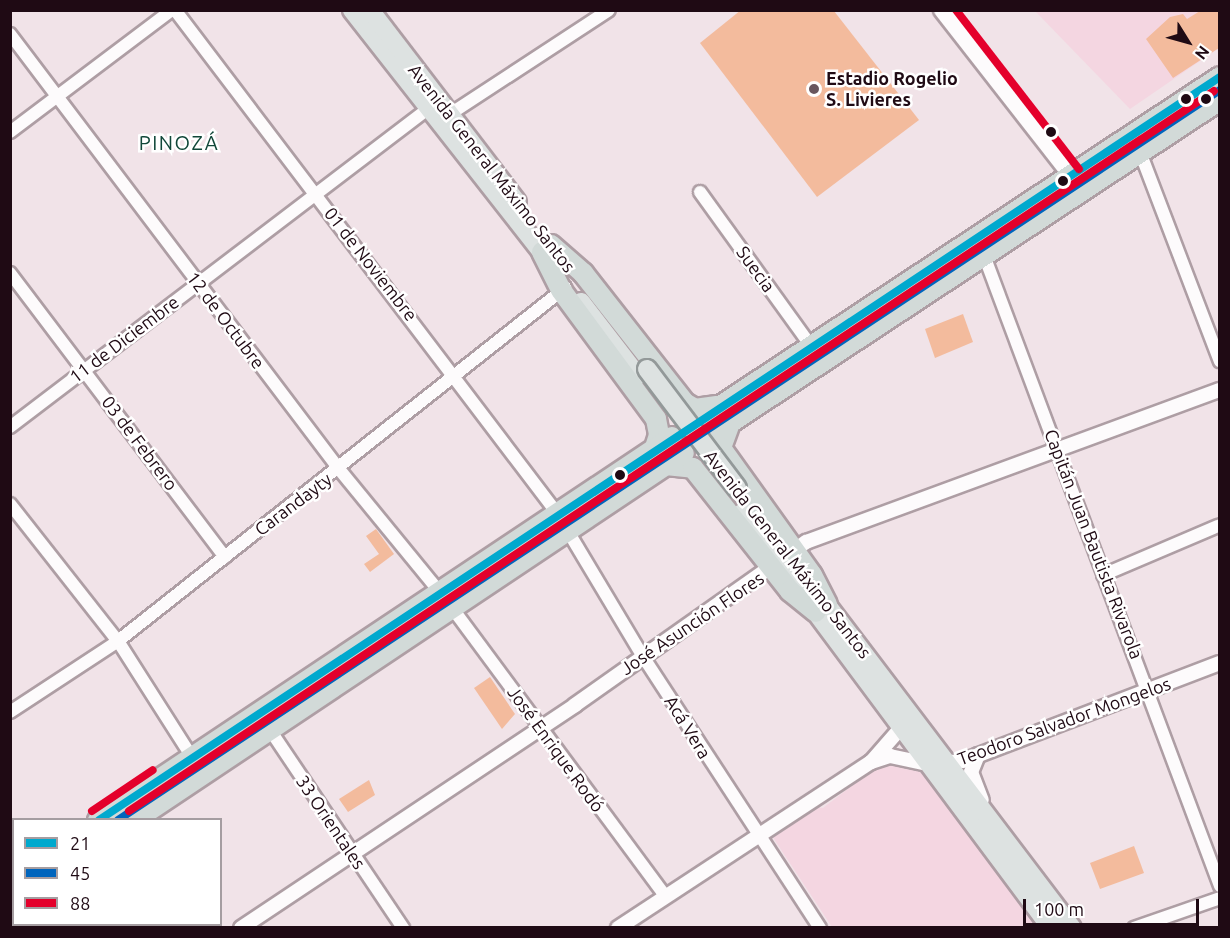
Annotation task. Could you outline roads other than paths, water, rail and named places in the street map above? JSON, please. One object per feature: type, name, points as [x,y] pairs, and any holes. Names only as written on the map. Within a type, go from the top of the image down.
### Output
[{"type":"highway","points":[[1220,77],[1071,175],[980,246],[730,423],[702,430],[722,405],[811,346],[980,246],[1140,152],[1220,100]]},
{"type":"highway","points":[[547,249],[565,288],[656,419],[660,458]]},
{"type":"highway","points":[[547,249],[583,273],[685,403],[695,409],[722,405]]},
{"type":"highway","points":[[730,423],[721,448],[784,559],[821,608]]},
{"type":"highway","points":[[104,818],[130,814],[678,445]]},
{"type":"highway","points":[[660,458],[693,468],[784,559],[821,608]]},
{"type":"highway","points":[[130,814],[192,757],[264,722]]},
{"type":"main road","name":"Avenida General Máximo Santos","points":[[352,10],[439,111],[593,308],[784,559]]},
{"type":"main road","name":"Avenida General Máximo Santos","points":[[370,10],[439,111]]},
{"type":"main road","points":[[942,10],[1071,175]]},
{"type":"main road","name":"Avenida General Máximo Santos","points":[[565,288],[593,308]]},
{"type":"main road","name":"Avenida General Máximo Santos","points":[[821,608],[909,711],[999,834],[1072,927]]},
{"type":"main road","name":"Avenida General Máximo Santos","points":[[821,608],[902,730],[1051,927]]},
{"type":"street","points":[[10,132],[174,10]]},
{"type":"street","name":"01 de Noviembre","points":[[174,10],[456,373],[561,522]]},
{"type":"street","name":"11 de Diciembre","points":[[10,427],[317,194],[439,111],[609,10]]},
{"type":"street","name":"12 de Octubre","points":[[10,34],[339,469],[447,602]]},
{"type":"street","points":[[1140,152],[1220,361]]},
{"type":"street","name":"Suecia","points":[[700,192],[811,346]]},
{"type":"street","name":"Capitán Juan Bautista Rivarola","points":[[980,246],[1103,575],[1149,688],[1220,886]]},
{"type":"street","name":"03 de Febrero","points":[[10,273],[225,556]]},
{"type":"street","name":"Carandayty","points":[[10,712],[118,641],[339,469],[565,288]]},
{"type":"street","name":"José Asunción Flores","points":[[241,927],[540,728],[806,542],[1220,390]]},
{"type":"street","points":[[10,504],[118,641],[192,757]]},
{"type":"street","name":"Acá Vera","points":[[561,522],[642,655],[758,837],[820,927]]},
{"type":"street","points":[[1103,575],[1220,525]]},
{"type":"street","name":"José Enrique Rodó","points":[[447,602],[665,896]]},
{"type":"street","name":"Teodoro Salvador Mongelos","points":[[871,762],[897,756],[927,764],[948,763],[978,755],[1149,688],[1220,663]]},
{"type":"street","name":"Teodoro Salvador Mongelos","points":[[618,927],[871,762],[902,730],[909,711]]},
{"type":"street","name":"33 Orientales","points":[[264,722],[403,927]]},
{"type":"street","points":[[978,755],[971,772],[999,834]]},
{"type":"street","points":[[1134,927],[1220,898]]},
{"type":"place","name":"Estadio Rogelio S. Livieres","points":[[814,89]]},
{"type":"district","name":"PINOZÁ","points":[[179,142]]}]
